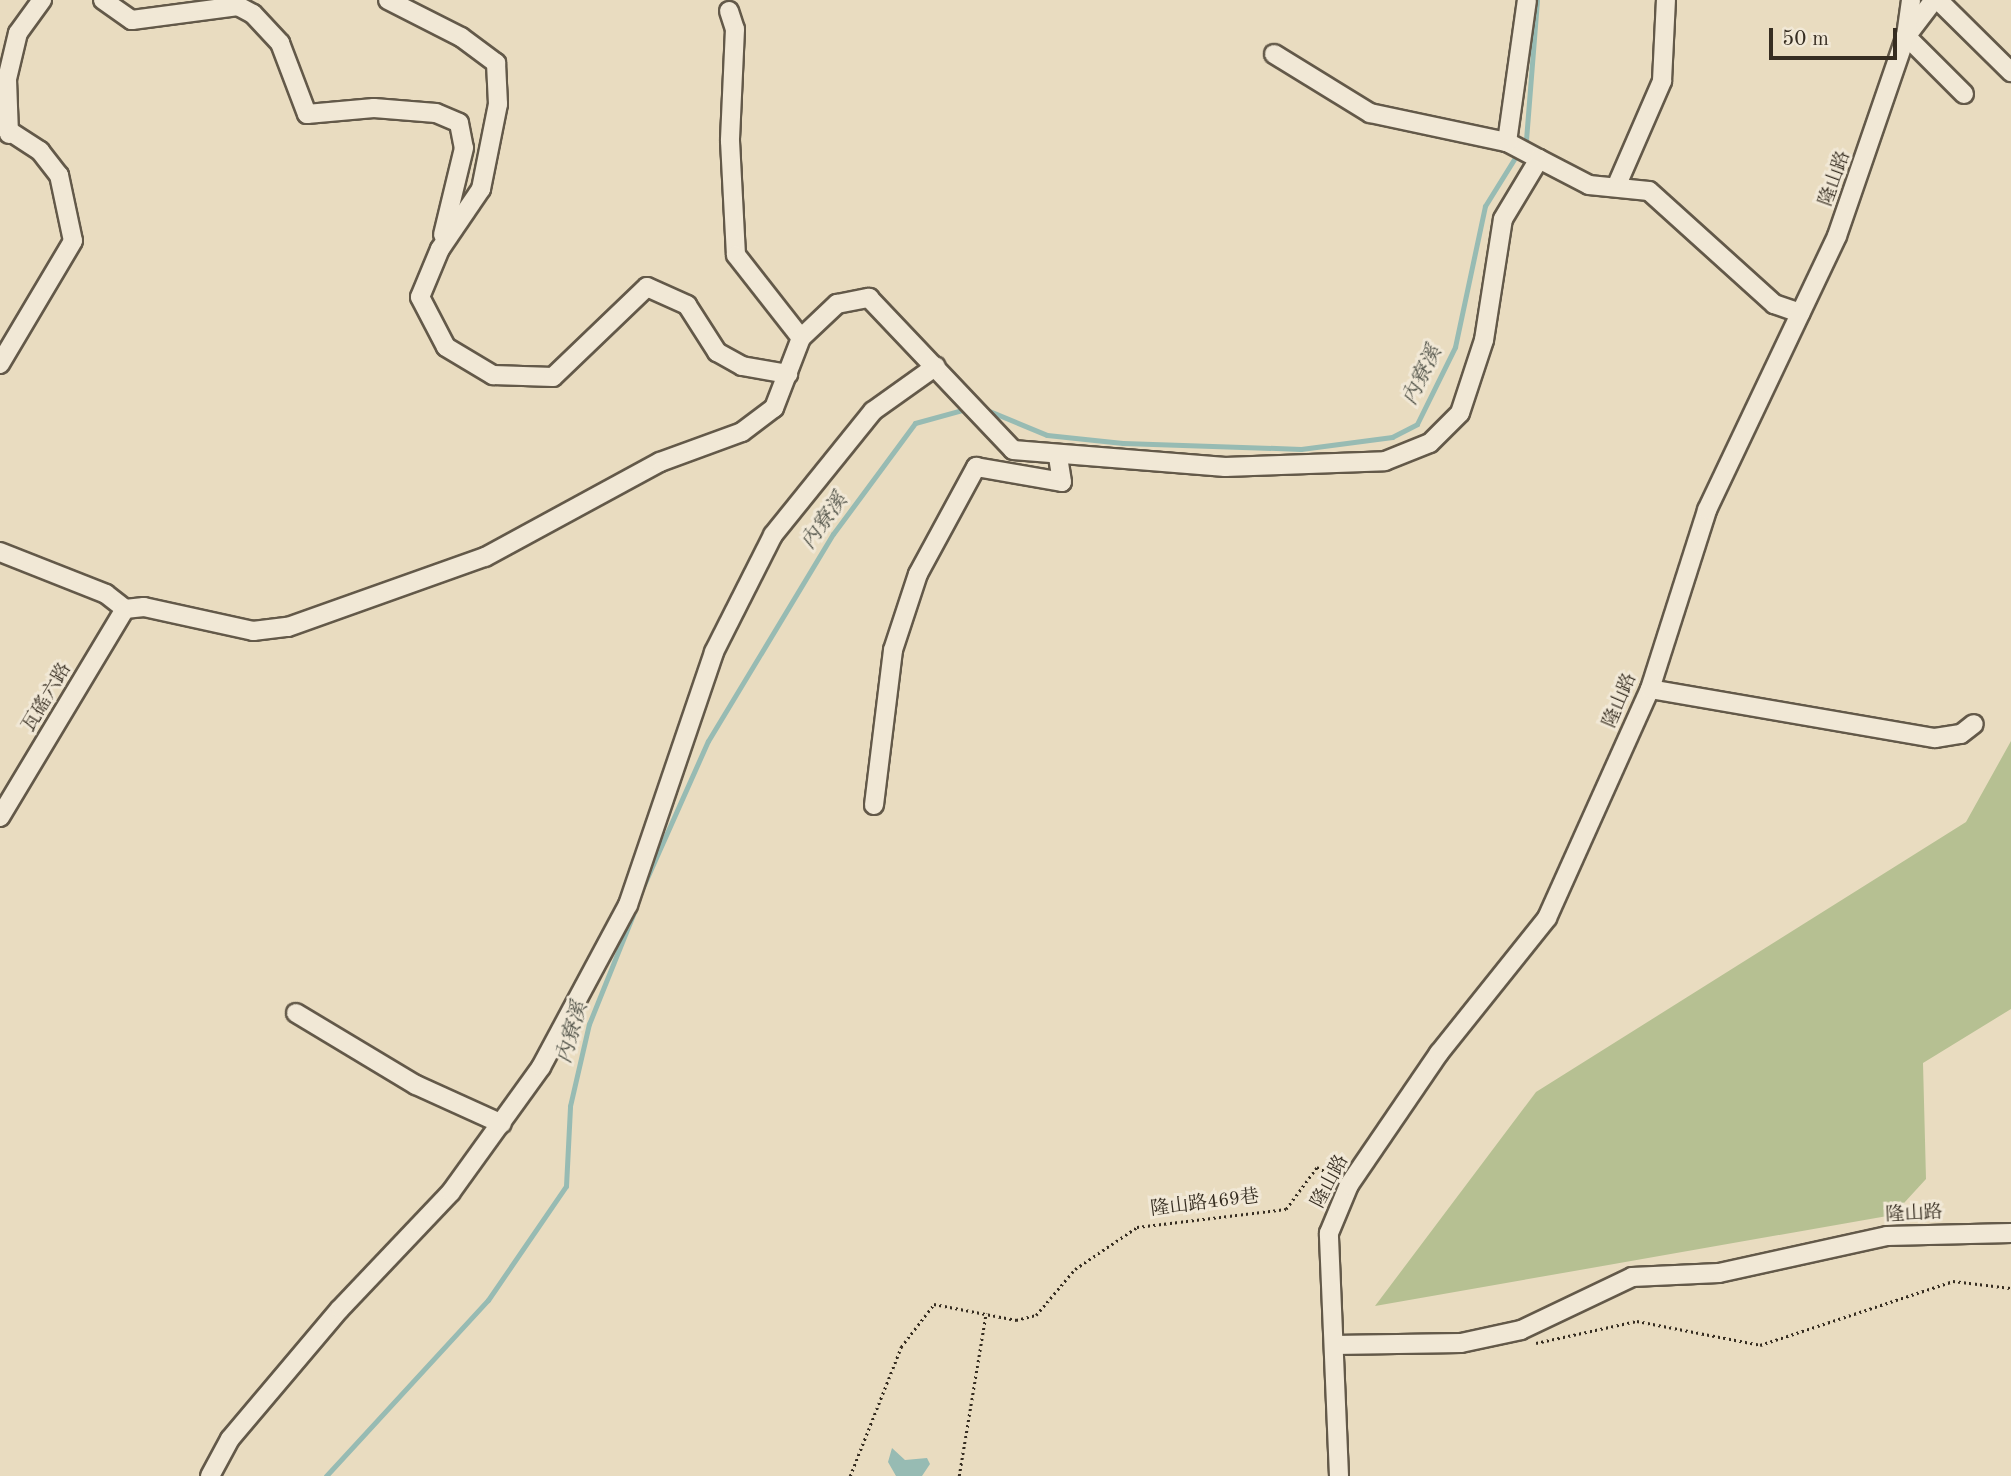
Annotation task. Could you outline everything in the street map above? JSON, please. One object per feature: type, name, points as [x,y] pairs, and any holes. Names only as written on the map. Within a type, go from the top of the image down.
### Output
[{"type":"street","points":[[0,364],[74,242],[59,174],[40,151],[4,129],[8,79],[18,33],[42,0]]},
{"type":"street","points":[[103,0],[132,20],[238,6],[253,14],[280,43],[307,114],[374,108],[436,113],[459,122],[464,148],[440,249],[420,297],[430,323],[464,362],[493,375],[553,377],[647,288],[687,305],[717,352],[742,366],[788,374]]},
{"type":"street","points":[[388,0],[461,37],[496,63],[497,116],[481,189],[440,249]]},
{"type":"street","points":[[1507,142],[1527,0]]},
{"type":"street","points":[[1616,187],[1662,81],[1666,0]]},
{"type":"street","points":[[1906,36],[1911,0]]},
{"type":"street","points":[[1906,36],[1936,0],[2011,72]]},
{"type":"street","points":[[729,11],[735,29],[730,141],[736,255],[801,338]]},
{"type":"street","points":[[1906,36],[1964,94]]},
{"type":"street","name":"隆山路","points":[[1339,1476],[1329,1233],[1349,1185],[1439,1053],[1547,918],[1650,689],[1707,510],[1841,225],[1906,36]]},
{"type":"street","points":[[1274,54],[1370,113],[1507,142],[1589,185],[1649,191],[1774,304],[1800,313]]},
{"type":"street","points":[[0,552],[106,594],[130,608],[253,631],[320,616],[485,557],[660,462],[742,432],[774,408],[801,338],[837,304],[869,298],[957,388],[991,433],[1013,450],[1058,458],[1322,466],[1385,461],[1430,443],[1460,413],[1484,340],[1503,219],[1539,159]]},
{"type":"street","points":[[210,1476],[230,1439],[402,1239],[451,1192],[541,1067],[628,905],[714,652],[773,536],[873,411],[936,366]]},
{"type":"street","points":[[874,805],[893,650],[918,574],[976,467],[1062,482],[1058,458]]},
{"type":"street","name":"瓦磘六路","points":[[0,817],[130,608]]},
{"type":"street","points":[[1650,689],[1935,738],[1961,734],[1974,723]]},
{"type":"street","points":[[296,1013],[416,1084],[502,1124]]},
{"type":"street","name":"隆山路","points":[[1334,1345],[1461,1343],[1521,1330],[1632,1277],[1719,1273],[1887,1236],[2011,1233]]},
{"type":"path","name":"隆山路469巷","points":[[850,1476],[901,1347],[934,1304],[1016,1320],[1036,1315],[1075,1269],[1138,1227],[1286,1209],[1317,1167],[1349,1185]]},
{"type":"path","points":[[1530,1343],[1569,1340],[1637,1321],[1760,1345],[1953,1281],[2011,1288]]},
{"type":"path","points":[[958,1476],[986,1313]]},
{"type":"green space","points":[[2011,741],[2011,1009],[1923,1063],[1926,1179],[1893,1215],[1375,1306],[1536,1092],[1966,822]]},
{"type":"water","points":[[892,1448],[905,1460],[927,1458],[930,1464],[922,1476],[896,1476],[888,1462]]},
{"type":"waterway","name":"內寮溪","points":[[982,408],[1047,435],[1123,443],[1301,449],[1392,437],[1417,424],[1455,347],[1485,206],[1526,140],[1537,0]]},
{"type":"waterway","name":"內寮溪","points":[[642,889],[708,741],[833,534],[915,423],[970,408]]},
{"type":"waterway","name":"內寮溪","points":[[326,1476],[488,1300],[566,1186],[570,1106],[589,1024],[634,912]]}]
